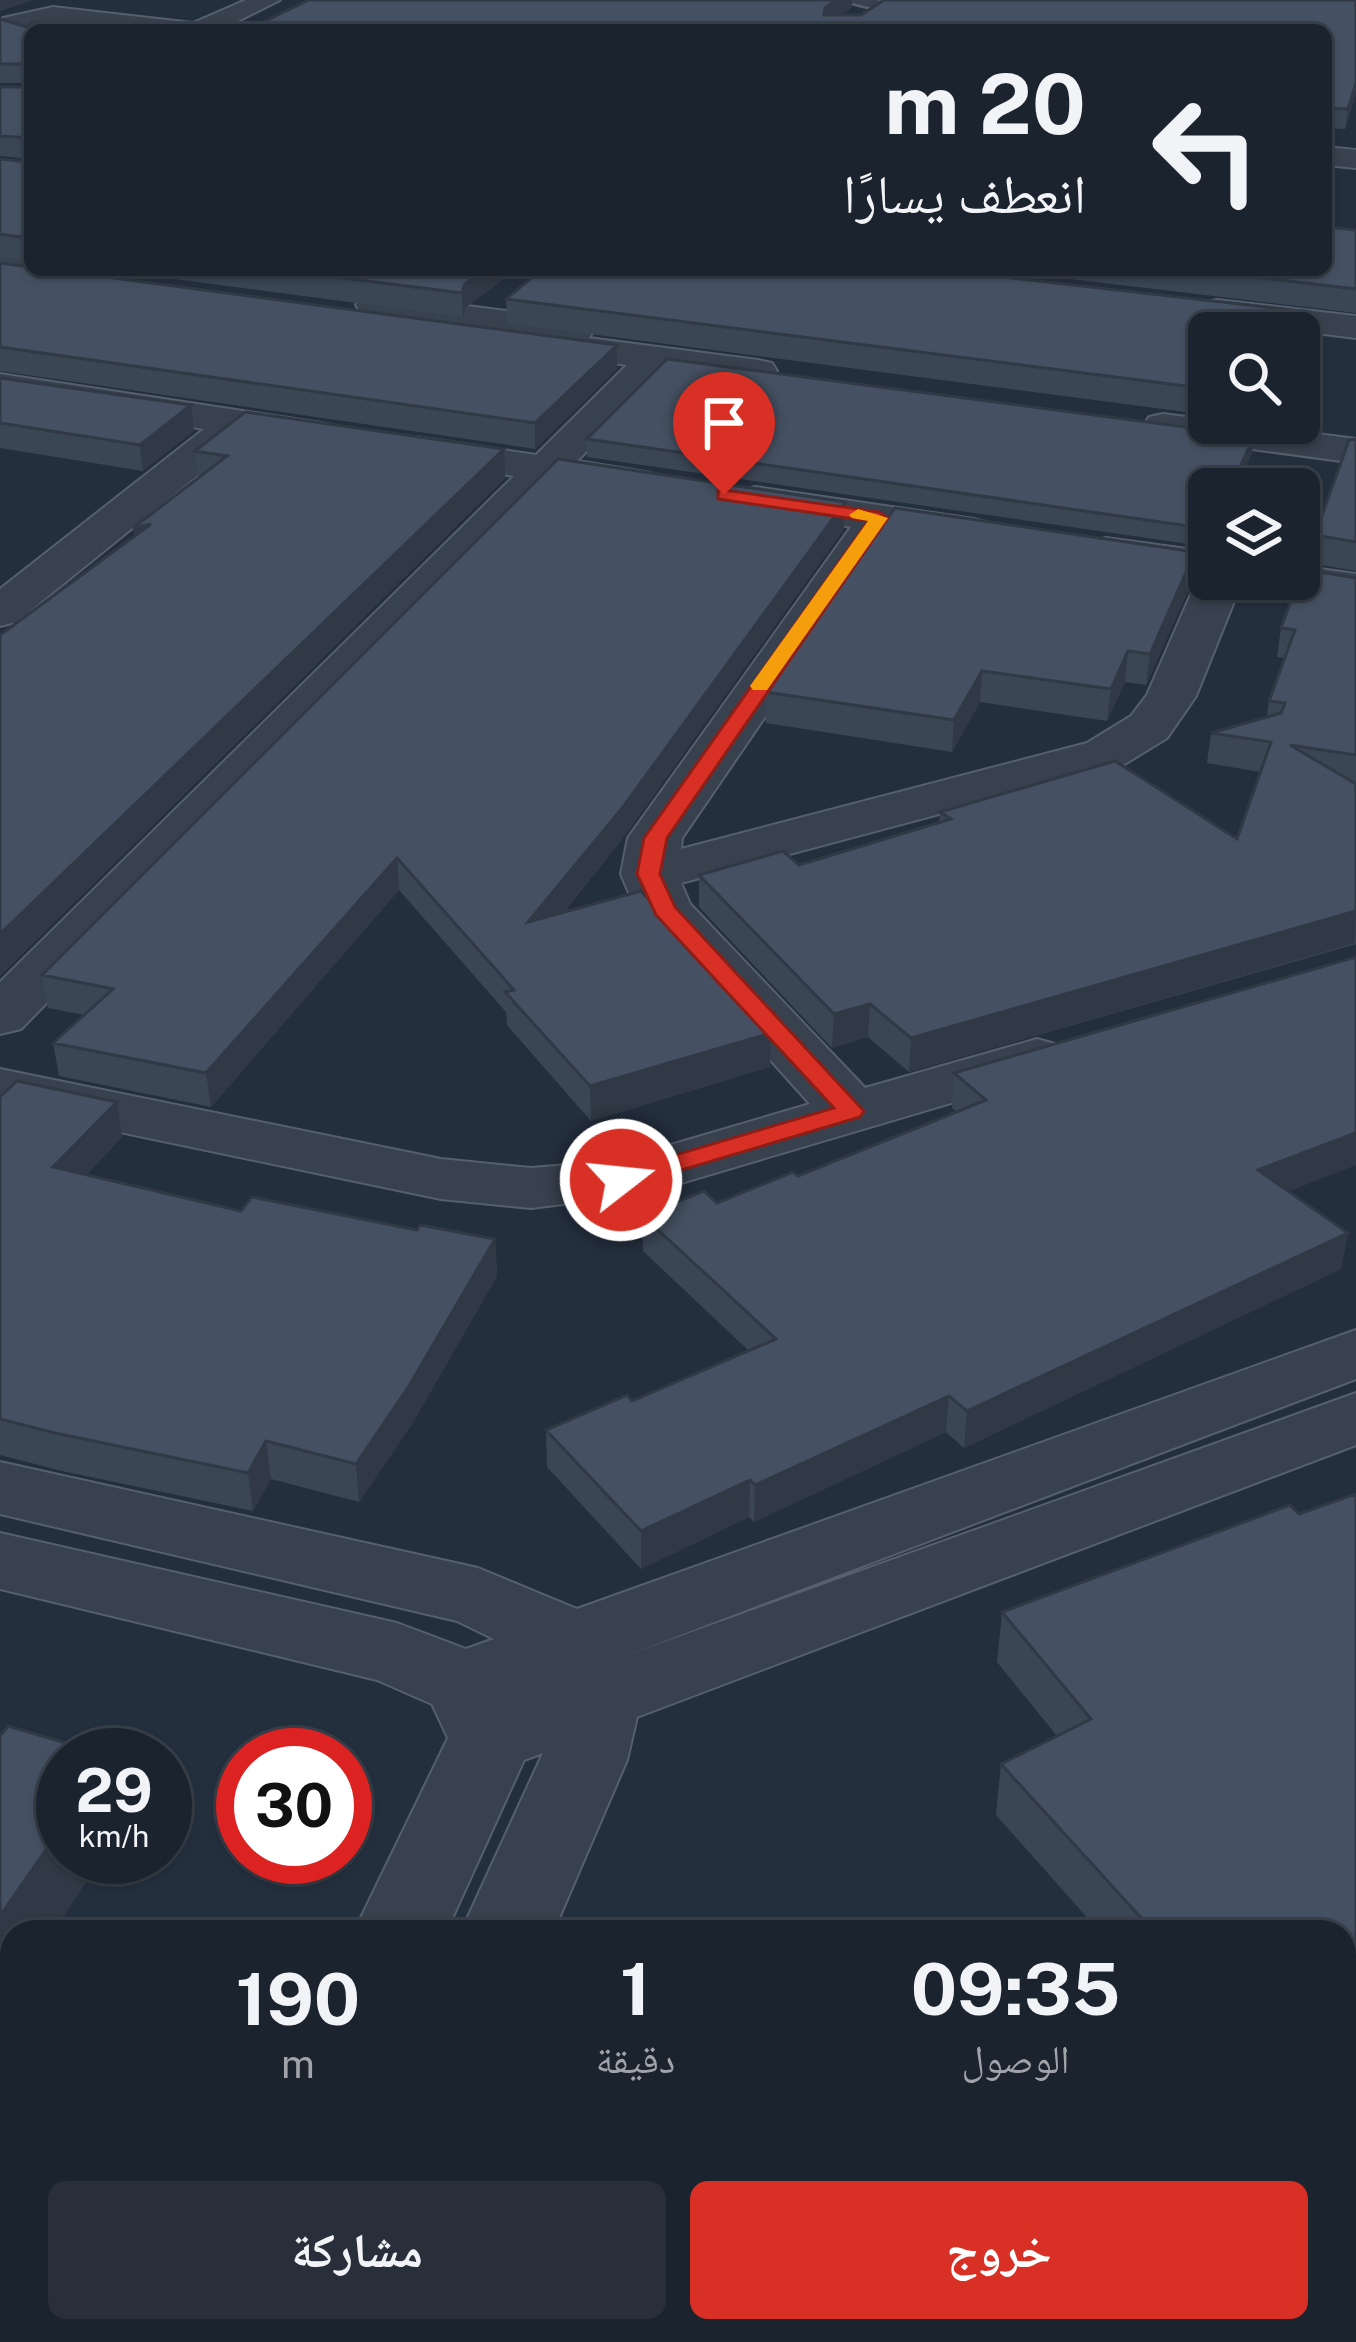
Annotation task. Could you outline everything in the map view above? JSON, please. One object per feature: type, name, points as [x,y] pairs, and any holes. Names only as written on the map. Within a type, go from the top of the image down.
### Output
[{"type":"street","points":[[87,17],[132,0]]},
{"type":"street","points":[[209,24],[267,0]]},
{"type":"street","points":[[850,24],[884,3]]},
{"type":"street","points":[[29,24],[52,15],[145,24]]},
{"type":"street","points":[[36,276],[71,280]]},
{"type":"street","points":[[482,319],[513,295]]},
{"type":"street","points":[[1174,306],[1356,327]]},
{"type":"street","points":[[343,308],[482,319],[792,368],[656,358],[343,308]]},
{"type":"street","points":[[0,1016],[656,358]]},
{"type":"street","points":[[0,386],[680,488]]},
{"type":"street","points":[[1188,414],[1133,413],[1188,423]]},
{"type":"street","points":[[0,612],[238,422]]},
{"type":"street","points":[[1320,429],[1356,434]]},
{"type":"street","points":[[1310,444],[1356,452]]},
{"type":"street","points":[[724,495],[1012,538]]},
{"type":"street","points":[[851,1111],[664,910],[649,874],[656,838],[666,821],[879,518]]},
{"type":"street","points":[[1056,544],[1188,563]]},
{"type":"street","points":[[1320,583],[1356,588]]},
{"type":"street","points":[[649,874],[1105,754],[1150,727],[1172,696],[1211,600]]},
{"type":"street","points":[[0,1088],[441,1179],[531,1188],[621,1180],[1092,1043]]},
{"type":"street","points":[[404,1920],[478,1711],[1356,1353]]},
{"type":"street","points":[[587,1670],[1356,1418]]},
{"type":"street","points":[[0,1488],[478,1597],[587,1670]]},
{"type":"street","points":[[0,1561],[397,1654],[478,1711]]},
{"type":"street","points":[[512,1920],[584,1760],[587,1670]]},
{"type":"lane","points":[[848,0],[884,3]]},
{"type":"building","points":[[309,0],[837,0],[825,8],[824,15],[861,15],[884,0],[1356,0],[1356,83],[1348,109],[1332,108],[1332,24],[259,24]]},
{"type":"building","points":[[0,19],[24,26],[24,64],[0,64]]},
{"type":"building","points":[[0,87],[24,87],[24,138],[0,136]]},
{"type":"building","points":[[0,159],[24,161],[24,238],[0,234]]},
{"type":"building","points":[[1332,228],[1356,230],[1356,289],[1246,276],[1332,276]]},
{"type":"building","points":[[0,263],[24,266],[24,276],[99,276],[617,345],[535,423],[0,347]]},
{"type":"building","points":[[327,276],[476,276],[462,293]]},
{"type":"building","points":[[534,276],[995,276],[1308,312],[1188,312],[1188,386],[506,299]]},
{"type":"building","points":[[667,359],[1188,427],[1188,444],[1250,444],[1240,468],[1188,468],[1188,526],[587,439]]},
{"type":"building","points":[[0,378],[191,405],[140,445],[0,423]]},
{"type":"building","points":[[245,412],[504,449],[0,934],[0,635],[151,524],[133,528],[227,456],[195,451]]},
{"type":"building","points":[[1356,439],[1356,542],[1320,536],[1320,521],[1349,440]]},
{"type":"building","points":[[558,459],[845,502],[623,807],[528,922],[641,891],[771,1033],[590,1086],[505,992],[514,990],[397,858],[206,1073],[53,1043],[113,989],[42,975]]},
{"type":"building","points":[[895,508],[1188,551],[1188,568],[1150,654],[1128,651],[1111,689],[982,671],[954,720],[766,692]]},
{"type":"building","points":[[1320,572],[1356,578],[1356,755],[1290,745],[1356,784],[1356,911],[911,1038],[870,1004],[834,1014],[699,875],[783,851],[799,865],[951,819],[940,812],[1115,761],[1237,839],[1271,742],[1211,733],[1281,713],[1285,703],[1269,701],[1295,630],[1281,628],[1291,600],[1320,600]]},
{"type":"building","points":[[1356,957],[1356,1133],[1258,1170],[1348,1233],[967,1411],[949,1396],[755,1485],[750,1480],[641,1531],[546,1430],[627,1395],[632,1401],[776,1339],[642,1215],[704,1191],[717,1203],[793,1172],[798,1176],[986,1100],[954,1073]]},
{"type":"building","points":[[17,1081],[117,1102],[53,1167],[241,1211],[252,1197],[417,1230],[420,1225],[495,1239],[409,1386],[356,1464],[266,1441],[248,1473],[0,1419],[0,1097]]},
{"type":"building","points":[[1356,1494],[1356,1920],[1143,1920],[1001,1764],[1091,1719],[1002,1612],[1290,1505],[1299,1514]]},
{"type":"building","points":[[8,1726],[36,1734],[36,1864],[0,1916],[0,1736]]},
{"type":"slow traffic","points":[[760,686],[879,518],[858,515]]},
{"type":"route","points":[[621,1180],[851,1111],[664,910],[649,874],[656,838],[688,787],[879,518],[724,495]]}]
